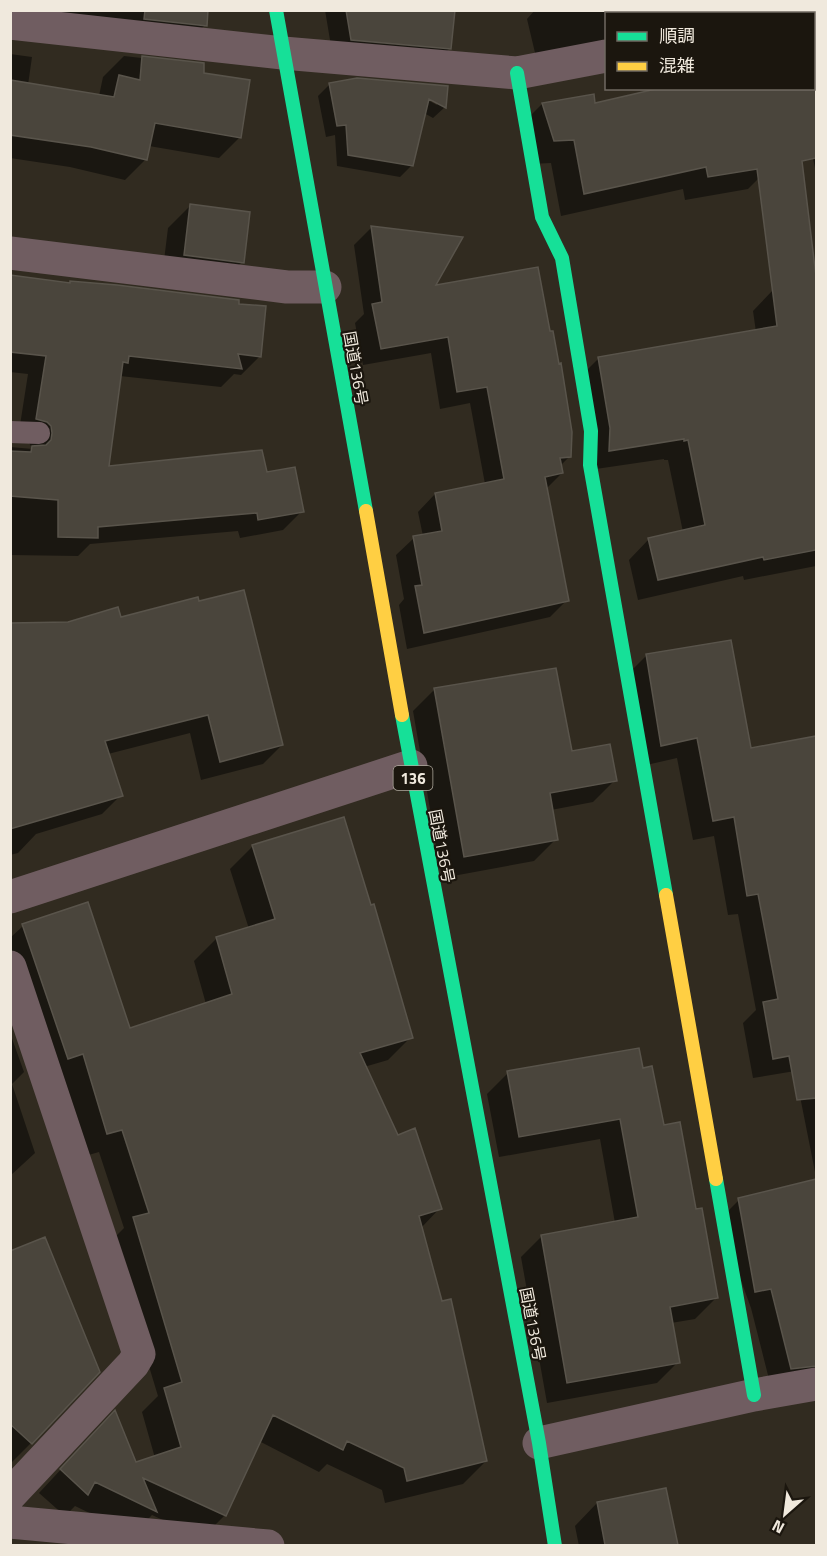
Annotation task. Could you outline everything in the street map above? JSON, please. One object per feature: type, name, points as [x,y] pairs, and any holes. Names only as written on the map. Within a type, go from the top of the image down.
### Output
[{"type":"main road","name":"国道136号","points":[[276,10],[411,766],[538,1443],[555,1545]]},
{"type":"main road","points":[[517,73],[542,217],[562,258],[591,431],[590,465],[754,1395]]},
{"type":"street","points":[[10,23],[283,53],[517,73],[605,56]]},
{"type":"street","points":[[10,253],[287,287],[325,287]]},
{"type":"street","points":[[10,897],[411,766]]},
{"type":"street","points":[[10,967],[139,1354],[133,1364],[10,1495]]},
{"type":"street","points":[[538,1443],[754,1395],[816,1384]]},
{"type":"street","points":[[10,1522],[268,1545]]},
{"type":"lane","points":[[10,432],[39,433]]},
{"type":"building","points":[[145,10],[208,10],[207,26],[144,19]]},
{"type":"building","points":[[346,10],[455,10],[451,49],[351,40]]},
{"type":"building","points":[[142,56],[204,63],[204,73],[250,80],[241,138],[155,123],[147,160],[91,147],[10,135],[10,80],[114,97],[119,75],[140,80]]},
{"type":"building","points":[[357,78],[448,86],[446,108],[429,99],[413,166],[348,155],[346,125],[337,126],[329,83]]},
{"type":"building","points":[[816,88],[816,158],[802,161],[816,276],[816,550],[764,560],[763,557],[658,580],[648,538],[705,525],[688,440],[609,451],[610,428],[598,357],[777,326],[757,169],[708,177],[706,167],[584,194],[574,140],[554,141],[542,103],[594,94],[595,103],[651,90],[815,90]]},
{"type":"building","points":[[190,204],[250,212],[244,263],[184,255]]},
{"type":"building","points":[[371,226],[463,237],[436,285],[538,267],[550,331],[553,331],[559,364],[561,363],[572,432],[571,457],[560,458],[563,473],[545,477],[569,601],[424,633],[415,586],[422,585],[413,536],[442,531],[435,493],[504,479],[487,387],[457,392],[448,337],[381,349],[372,304],[382,302]]},
{"type":"building","points":[[10,275],[70,283],[70,281],[117,285],[239,300],[239,304],[266,306],[261,357],[238,354],[242,369],[129,356],[128,363],[123,362],[109,466],[262,450],[267,472],[295,467],[304,512],[258,520],[257,513],[98,527],[98,538],[58,537],[58,500],[10,496],[10,451],[31,452],[32,446],[46,445],[51,440],[52,433],[51,426],[47,422],[36,419],[46,356],[10,352]]},
{"type":"building","points":[[244,590],[283,745],[220,762],[208,715],[105,741],[123,796],[10,829],[10,623],[68,622],[118,607],[121,617],[198,597],[199,601]]},
{"type":"building","points":[[731,640],[751,748],[816,736],[816,1098],[797,1100],[789,1056],[773,1059],[763,1002],[778,999],[758,894],[747,896],[734,817],[713,821],[697,738],[661,746],[646,654]]},
{"type":"building","points":[[556,668],[572,751],[610,744],[617,781],[550,793],[558,840],[464,857],[434,688]]},
{"type":"building","points":[[344,817],[371,905],[374,904],[413,1038],[360,1053],[398,1135],[415,1128],[442,1209],[419,1216],[442,1301],[451,1299],[487,1461],[407,1481],[404,1468],[347,1441],[343,1450],[273,1415],[226,1516],[143,1478],[157,1512],[95,1482],[88,1495],[60,1469],[115,1410],[136,1462],[181,1447],[164,1388],[182,1382],[133,1217],[149,1213],[122,1130],[107,1134],[83,1054],[68,1059],[22,924],[88,902],[130,1028],[232,994],[216,937],[275,919],[252,845]]},
{"type":"building","points":[[639,1048],[643,1068],[652,1066],[664,1125],[680,1122],[696,1209],[702,1208],[718,1298],[670,1307],[680,1363],[567,1383],[541,1235],[638,1217],[620,1119],[519,1137],[507,1071]]},
{"type":"building","points":[[816,1179],[816,1366],[791,1369],[771,1289],[755,1292],[738,1198]]},
{"type":"building","points":[[45,1237],[100,1372],[32,1444],[10,1424],[10,1251]]},
{"type":"building","points":[[666,1488],[678,1545],[605,1545],[597,1502]]},
{"type":"traffic: fast","points":[[276,10],[366,511]]},
{"type":"traffic: fast","points":[[517,73],[542,217],[562,258],[591,431],[590,465],[666,895]]},
{"type":"traffic: fast","points":[[402,715],[539,1443],[555,1546]]},
{"type":"traffic: fast","points":[[716,1179],[754,1395]]},
{"type":"traffic: slow","points":[[366,511],[402,715]]},
{"type":"traffic: slow","points":[[666,895],[716,1179]]}]
